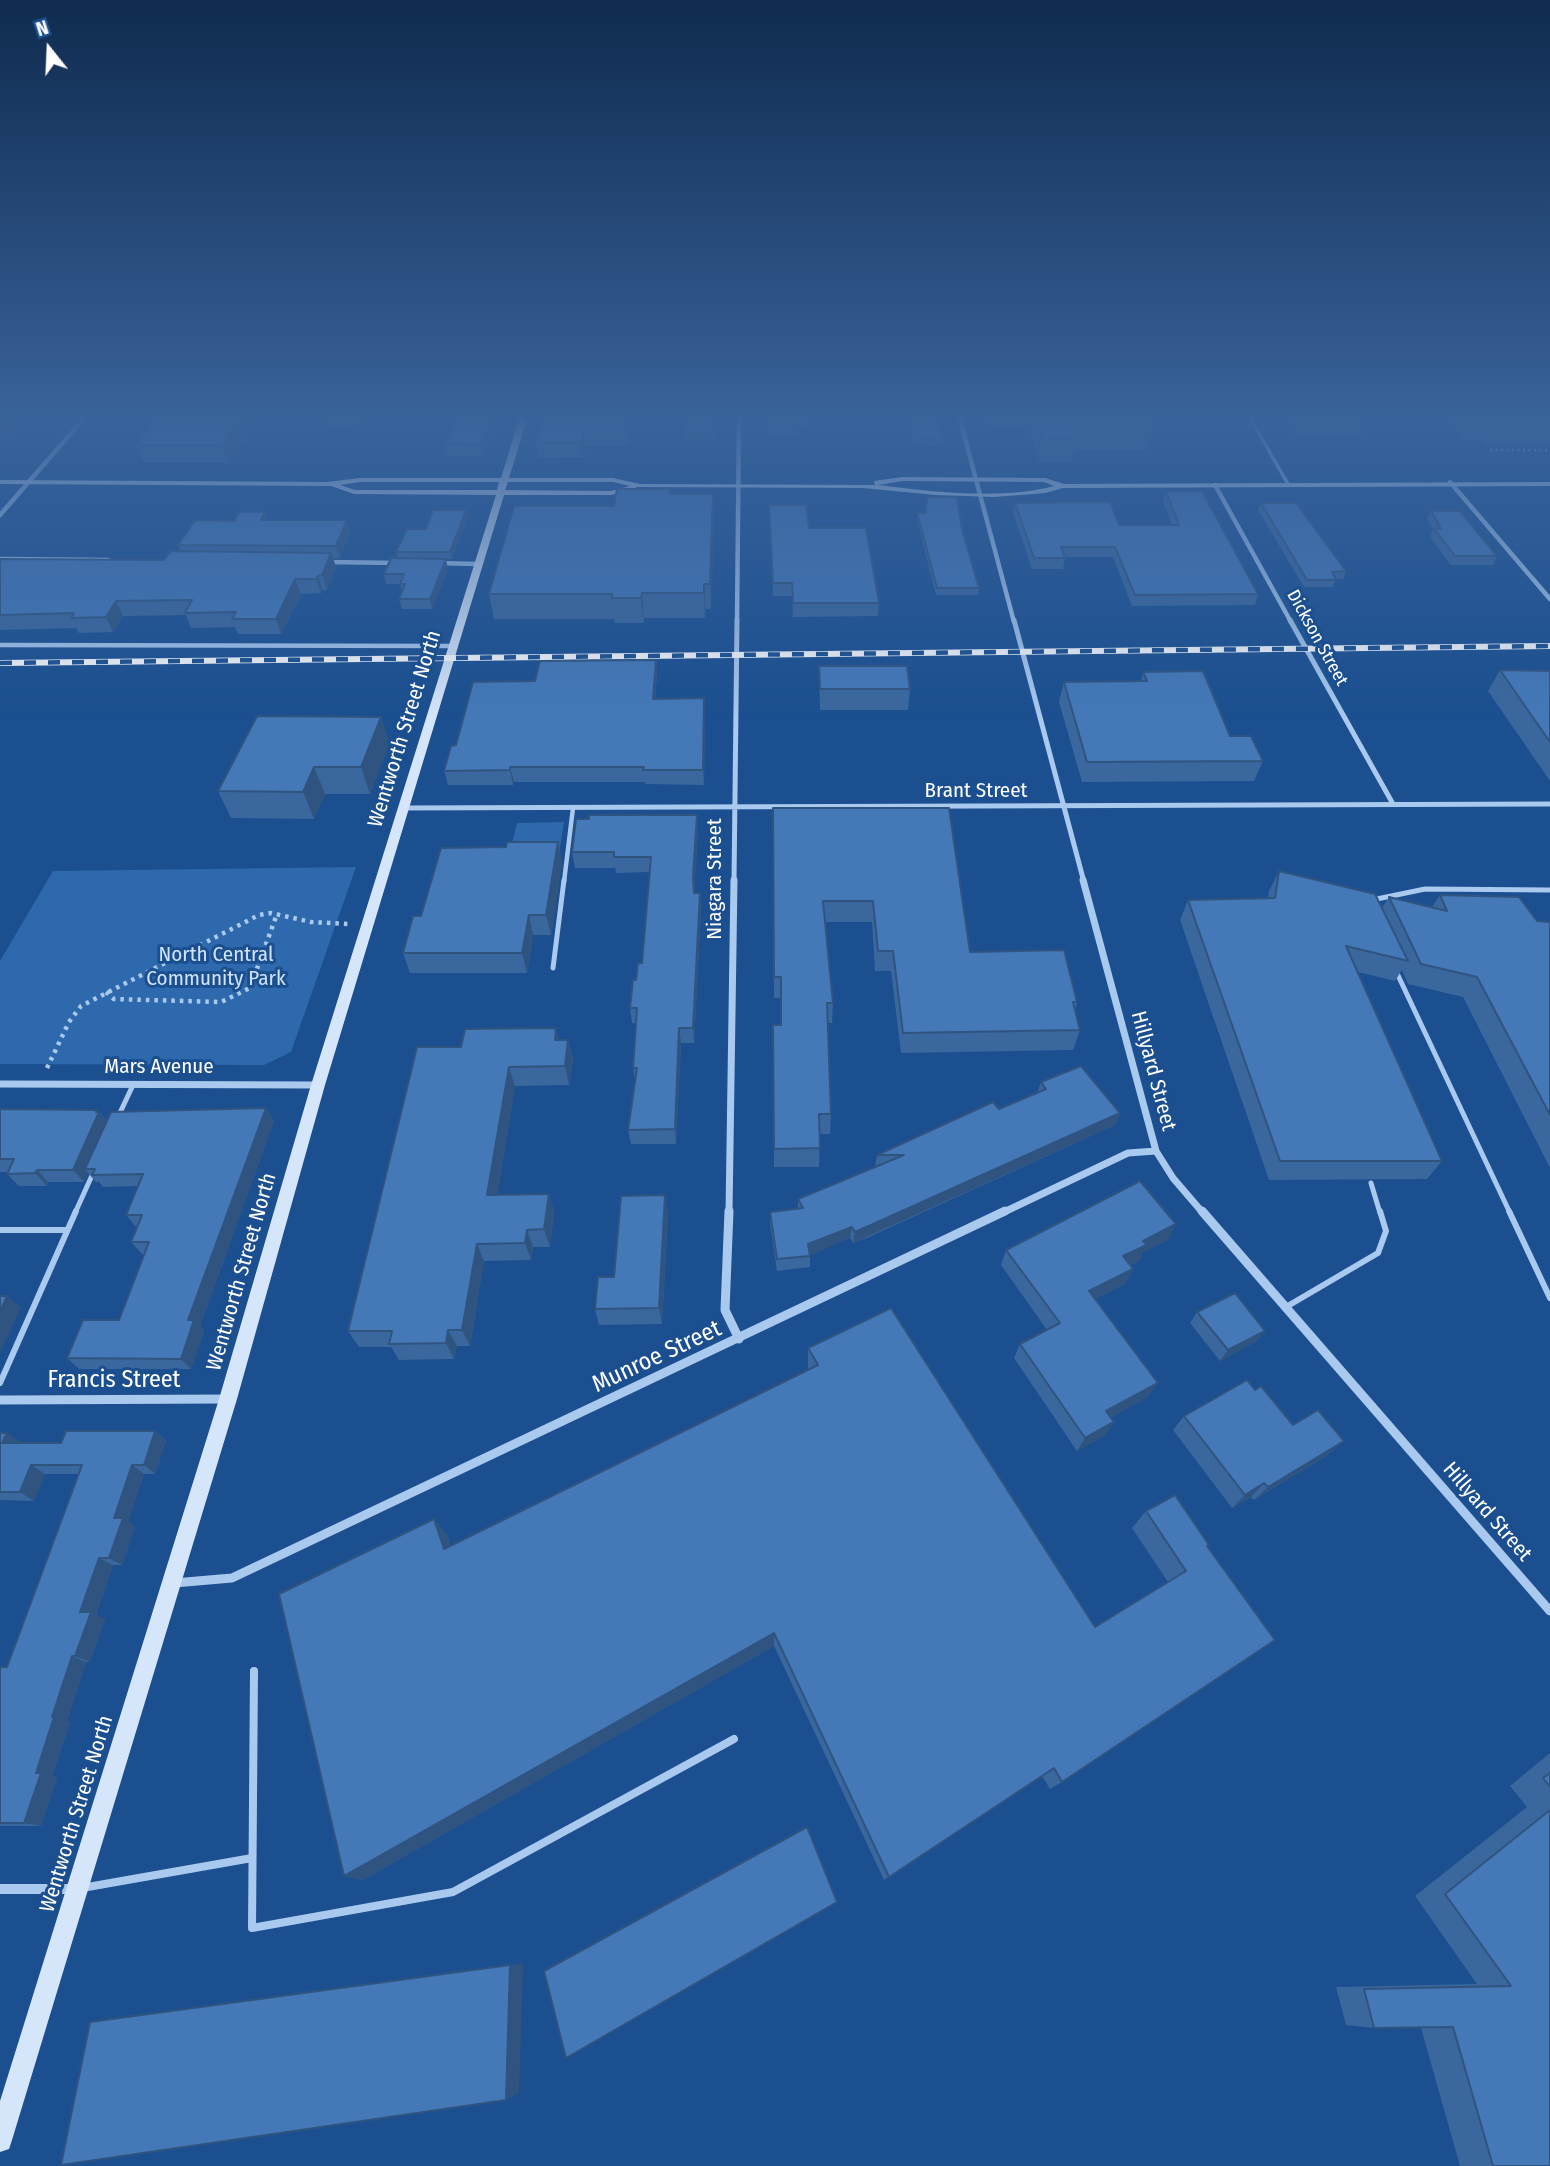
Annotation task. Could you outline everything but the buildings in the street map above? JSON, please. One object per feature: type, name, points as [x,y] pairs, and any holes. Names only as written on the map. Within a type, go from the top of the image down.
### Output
[{"type":"main road","name":"Wentworth Street North","points":[[0,2140],[169,1583],[228,1399],[317,1085],[493,517]]},
{"type":"street","name":"Niagara Street","points":[[738,517],[733,808],[731,1175],[725,1310],[738,1339]]},
{"type":"street","name":"Hillyard Street","points":[[987,517],[1156,1151],[1173,1178],[1550,1611]]},
{"type":"street","name":"Dickson Street","points":[[1233,517],[1394,804]]},
{"type":"street","points":[[1480,517],[1550,599]]},
{"type":"street","points":[[0,559],[109,560]]},
{"type":"street","points":[[314,562],[410,563]]},
{"type":"street","points":[[437,563],[478,564]]},
{"type":"street","name":"Brant Street","points":[[402,808],[1550,804]]},
{"type":"street","name":"Mars Avenue","points":[[0,1084],[317,1085]]},
{"type":"street","name":"Munroe Street","points":[[169,1583],[232,1578],[1128,1153],[1156,1151]]},
{"type":"street","name":"Francis Street","points":[[0,1400],[228,1399]]},
{"type":"street","points":[[0,1889],[75,1889]]},
{"type":"lane","points":[[0,645],[453,646]]},
{"type":"lane","points":[[553,968],[573,808]]},
{"type":"lane","points":[[1364,902],[1425,889],[1550,890]]},
{"type":"lane","points":[[1393,964],[1550,1298]]},
{"type":"lane","points":[[116,1121],[133,1085]]},
{"type":"lane","points":[[0,1383],[100,1157]]},
{"type":"lane","points":[[1286,1307],[1378,1253],[1386,1231],[1371,1183]]},
{"type":"lane","points":[[0,1230],[67,1230]]},
{"type":"lane","points":[[254,1671],[252,1928],[453,1892],[734,1739]]},
{"type":"lane","points":[[75,1889],[252,1858]]},
{"type":"path","points":[[39,1084],[74,1014],[81,1006],[259,915],[277,915],[311,922],[368,924]]},
{"type":"path","points":[[106,992],[114,999],[225,1001],[250,988],[277,915]]},
{"type":"path","points":[[192,949],[201,961]]},
{"type":"green space","points":[[564,822],[558,860],[508,860],[517,823]]},
{"type":"green space","name":"North Central Community Park","points":[[356,867],[291,1052],[264,1065],[0,1064],[0,961],[53,871]]},
{"type":"railway","points":[[0,663],[1550,646]]}]
